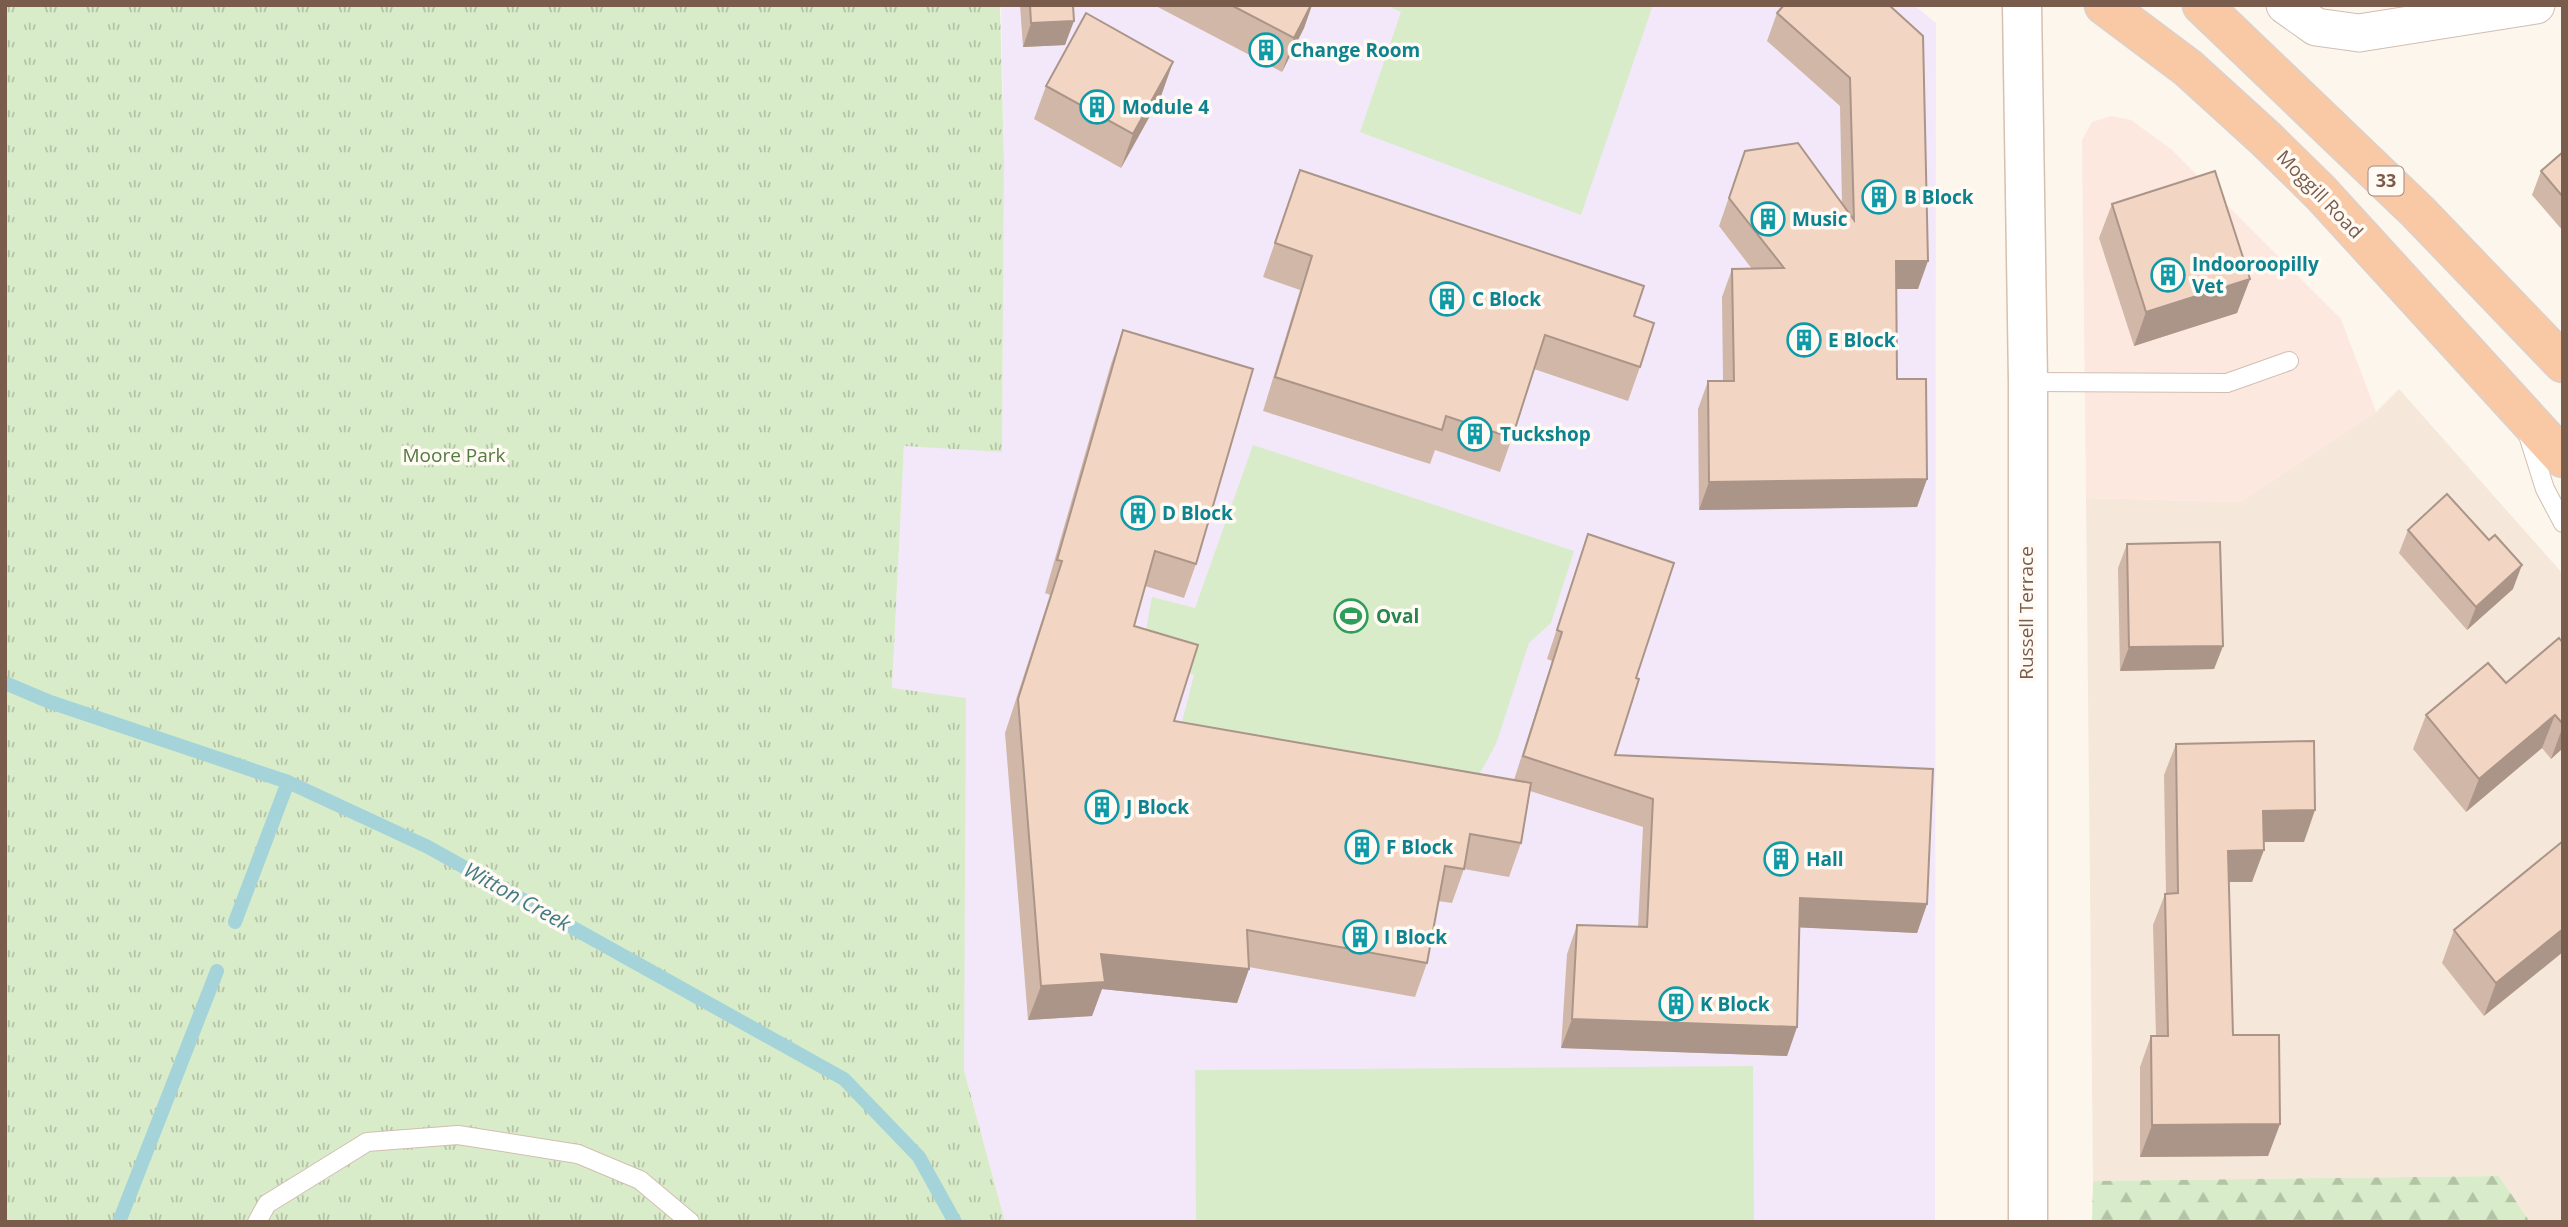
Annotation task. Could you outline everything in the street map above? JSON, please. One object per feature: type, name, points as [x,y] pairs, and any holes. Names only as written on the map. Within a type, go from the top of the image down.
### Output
[{"type":"highway","name":"Moggill Road","points":[[2104,5],[2188,68],[2266,139],[2390,267],[2563,458]]},
{"type":"highway","name":"33","points":[[2202,5],[2418,212],[2563,363]]},
{"type":"main road","name":"Russell Terrace","points":[[2022,5],[2028,382],[2028,1222]]},
{"type":"street","points":[[2285,5],[2316,27],[2359,33],[2536,5]]},
{"type":"lane","points":[[2028,382],[2227,383],[2289,360]]},
{"type":"lane","name":"Moggill Road","points":[[2515,406],[2528,433],[2544,489],[2563,523]]},
{"type":"lane","points":[[257,1222],[267,1204],[367,1142],[458,1135],[578,1154],[640,1180],[690,1222]]},
{"type":"shaded area","points":[[1001,5],[1914,5],[1936,23],[1935,1222],[1005,1222],[964,1070],[892,688],[904,445],[1002,452],[1004,162]]},
{"type":"shaded area","points":[[2111,116],[2131,120],[2171,149],[2341,319],[2376,412],[2240,502],[2086,498],[2082,140],[2092,122]]},
{"type":"shaded area","points":[[2399,389],[2563,574],[2563,1222],[2530,1222],[2499,1176],[2093,1181],[2086,498],[2240,502],[2376,412]]},
{"type":"green space","name":"Moore Park","points":[[5,5],[1000,5],[1004,162],[1002,452],[904,446],[892,688],[966,698],[964,1070],[1005,1222],[5,1222]]},
{"type":"green space","points":[[1393,5],[1653,5],[1581,215],[1360,132],[1401,12],[1392,8]]},
{"type":"green space","name":"Oval","points":[[1253,445],[1574,551],[1551,623],[1529,643],[1496,744],[1465,800],[1172,761],[1194,675],[1142,652],[1152,597],[1195,608]]},
{"type":"green space","points":[[1753,1066],[1754,1222],[1196,1222],[1195,1070]]},
{"type":"green space","points":[[2499,1176],[2530,1222],[2092,1222],[2093,1181]]},
{"type":"building","points":[[1030,5],[1073,5],[1074,21],[1031,23]]},
{"type":"building","points":[[1231,5],[1311,5],[1294,38]]},
{"type":"building","points":[[1784,5],[1889,5],[1923,36],[1928,261],[1896,261],[1897,379],[1926,379],[1927,479],[1709,482],[1708,381],[1734,381],[1732,269],[1784,268],[1729,198],[1745,151],[1798,143],[1854,220],[1850,78],[1777,13]]},
{"type":"building","points":[[1086,13],[1173,62],[1133,134],[1046,86]]},
{"type":"building","points":[[2563,152],[2563,197],[2541,171]]},
{"type":"building","points":[[1300,170],[1644,286],[1634,316],[1654,323],[1640,367],[1545,335],[1512,438],[1446,416],[1442,430],[1275,377],[1312,256],[1275,243]]},
{"type":"building","name":"Indooroopilly Vet","points":[[2215,171],[2250,279],[2146,312],[2112,204]]},
{"type":"building","points":[[1123,330],[1253,369],[1196,564],[1155,551],[1134,626],[1198,645],[1174,721],[1531,783],[1521,843],[1470,834],[1464,869],[1445,866],[1427,963],[1247,930],[1249,969],[1101,954],[1105,982],[1041,986],[1018,699],[1062,561],[1057,560]]},
{"type":"building","points":[[2447,494],[2489,540],[2495,535],[2522,565],[2476,607],[2408,530]]},
{"type":"building","points":[[1588,534],[1674,563],[1636,678],[1639,679],[1615,755],[1933,769],[1927,904],[1800,898],[1797,1027],[1572,1019],[1577,925],[1647,927],[1653,799],[1523,756],[1562,632],[1557,630]]},
{"type":"building","points":[[2220,542],[2223,646],[2129,647],[2127,544]]},
{"type":"building","points":[[2559,638],[2563,643],[2563,724],[2555,715],[2479,779],[2426,715],[2488,663],[2506,683]]},
{"type":"building","points":[[2314,741],[2315,810],[2263,811],[2264,850],[2228,851],[2233,1035],[2279,1035],[2280,1124],[2152,1125],[2151,1036],[2168,1036],[2165,894],[2178,893],[2176,744]]},
{"type":"building","points":[[2563,841],[2563,929],[2496,983],[2454,930]]},
{"type":"waterway","name":"Witton Creek","points":[[5,683],[50,702],[288,782],[428,847],[844,1079],[919,1157],[955,1222]]},
{"type":"waterway","points":[[235,922],[288,782]]},
{"type":"waterway","points":[[119,1222],[217,971]]},
{"type":"place","name":"Change Room","points":[[1266,50]]},
{"type":"place","name":"Module 4","points":[[1097,107]]},
{"type":"place","name":"B Block","points":[[1879,197]]},
{"type":"place","name":"Music","points":[[1768,219]]},
{"type":"place","name":"Indooroopilly Vet","points":[[2168,275]]},
{"type":"place","name":"C Block","points":[[1447,299]]},
{"type":"place","name":"E Block","points":[[1804,340]]},
{"type":"place","name":"Tuckshop","points":[[1475,434]]},
{"type":"place","name":"D Block","points":[[1138,513]]},
{"type":"place","name":"Oval","points":[[1351,616]]},
{"type":"place","name":"J Block","points":[[1102,807]]},
{"type":"place","name":"F Block","points":[[1362,847]]},
{"type":"place","name":"Hall","points":[[1781,859]]},
{"type":"place","name":"I Block","points":[[1360,937]]},
{"type":"place","name":"K Block","points":[[1676,1004]]}]
